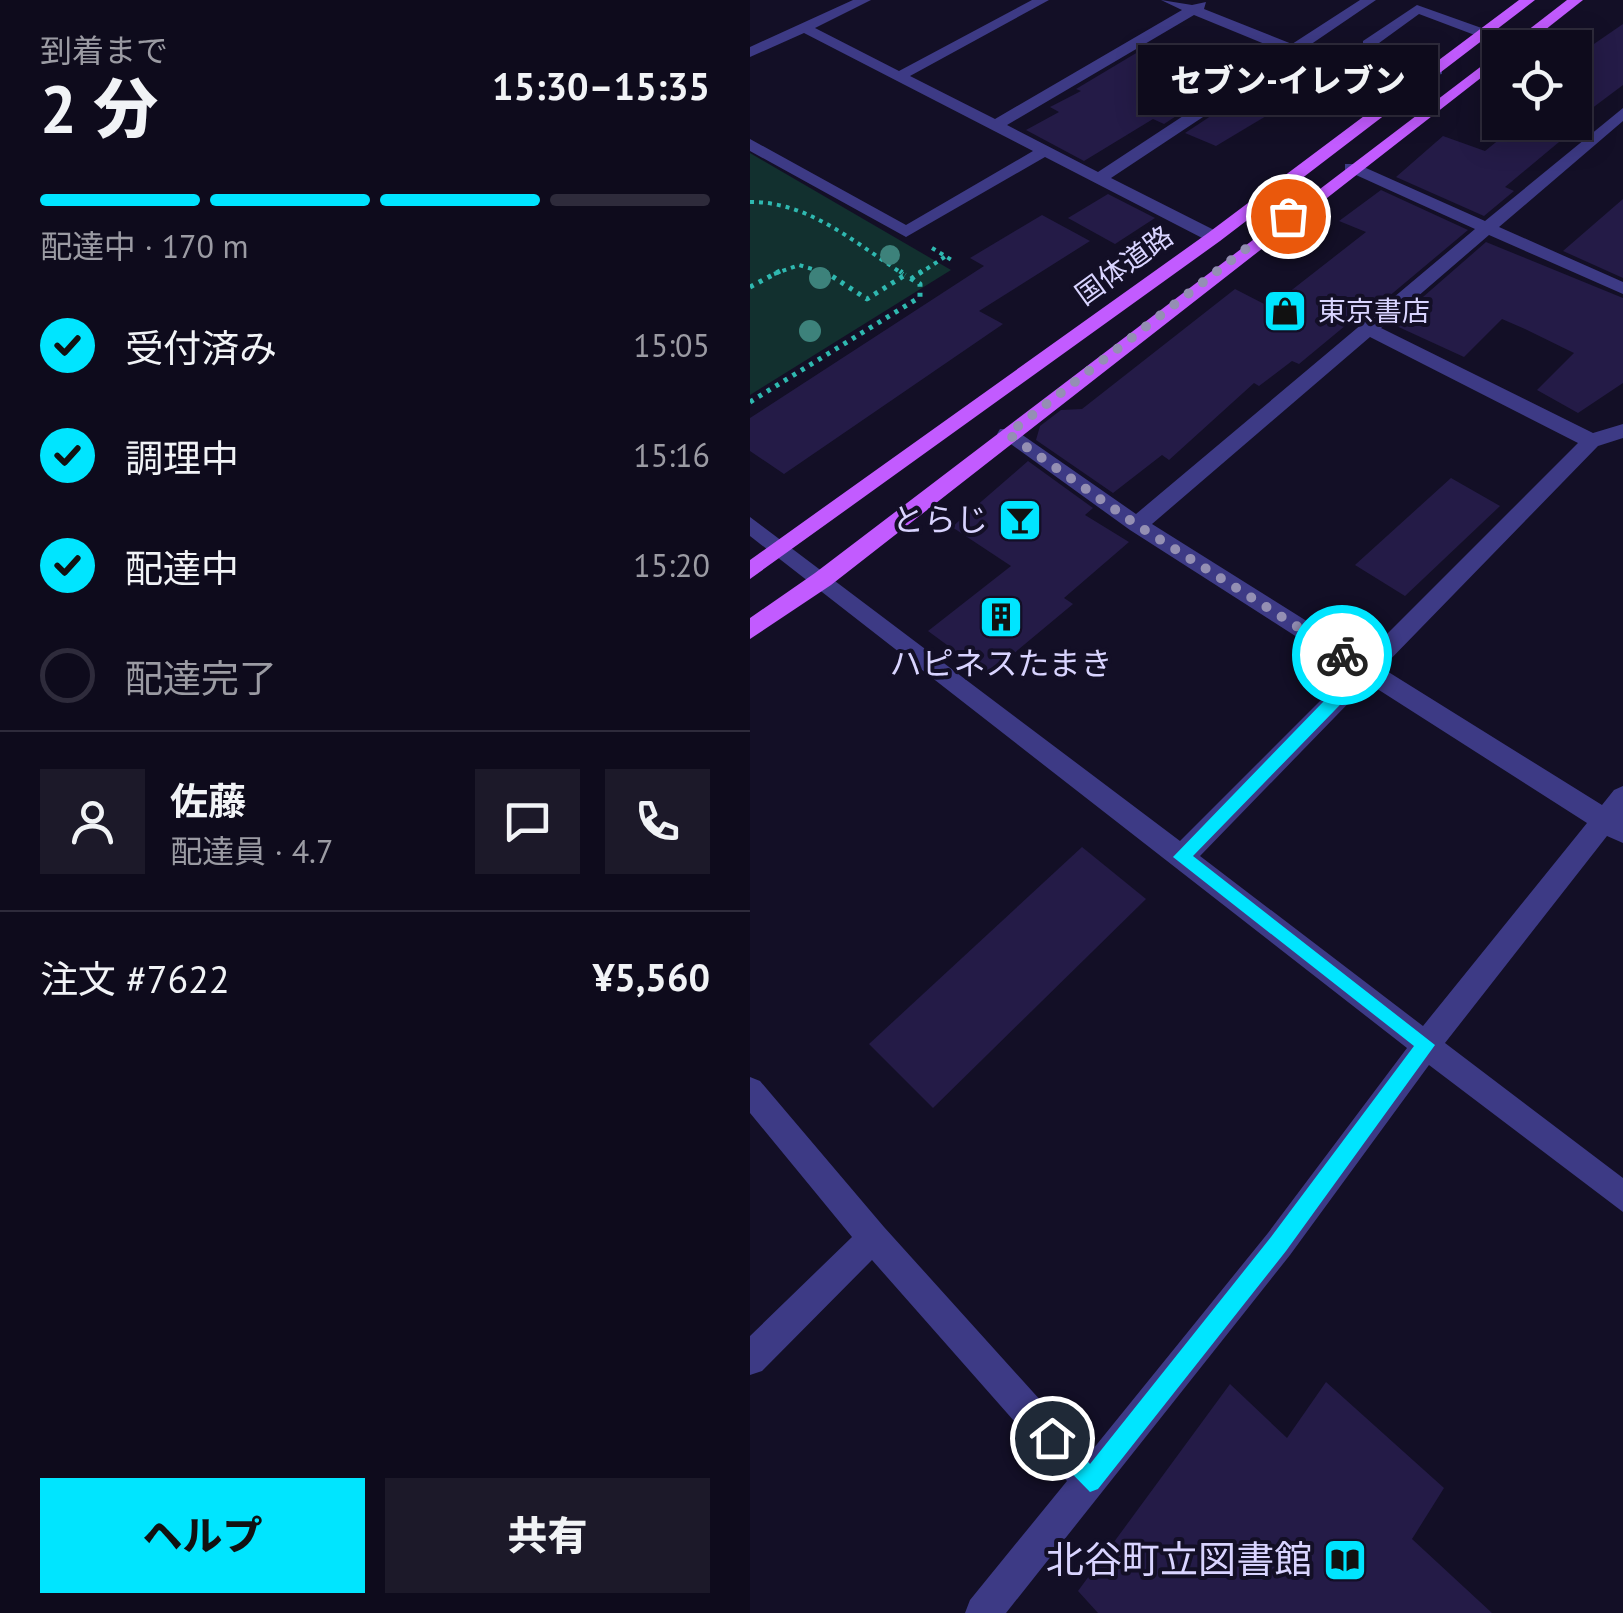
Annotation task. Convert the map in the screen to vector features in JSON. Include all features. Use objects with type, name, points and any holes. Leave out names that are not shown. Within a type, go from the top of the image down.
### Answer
[{"type":"main road","name":"国体道路","points":[[1490,30],[1528,0]]},
{"type":"main road","points":[[1536,30],[1576,0]]},
{"type":"main road","name":"国体道路","points":[[750,571],[1214,237],[1482,36]]},
{"type":"main road","name":"国体道路","points":[[750,630],[823,579],[1482,69]]},
{"type":"street","points":[[750,53],[864,0]]},
{"type":"street","points":[[898,77],[1042,0]]},
{"type":"street","points":[[1168,0],[1406,94]]},
{"type":"street","points":[[994,126],[1209,0]]},
{"type":"street","points":[[1098,180],[1369,0]]},
{"type":"street","points":[[1437,70],[1368,44],[1417,10],[1482,33]]},
{"type":"street","points":[[804,28],[1214,237]]},
{"type":"street","points":[[1137,525],[1620,119]]},
{"type":"street","points":[[750,144],[906,232],[1044,152]]},
{"type":"street","points":[[1351,167],[1623,289]]},
{"type":"street","points":[[1368,330],[1591,441]]},
{"type":"street","points":[[1182,857],[1591,441],[1623,431]]},
{"type":"street","points":[[1008,434],[1137,525],[1614,826]]},
{"type":"street","points":[[750,525],[1623,1197]]},
{"type":"street","points":[[982,1613],[1278,1244],[1426,1045],[1614,826],[1623,797]]},
{"type":"street","points":[[750,1091],[873,1238],[1090,1481]]},
{"type":"street","points":[[750,1359],[873,1238]]},
{"type":"path","points":[[750,202],[774,202],[820,221],[920,284],[920,297],[750,402]]},
{"type":"path","points":[[750,287],[787,265],[806,262],[867,299],[946,256]]},
{"type":"green space","points":[[750,153],[951,270],[750,395]]},
{"type":"building","points":[[1623,24],[1623,85],[1592,108],[1592,45]]},
{"type":"building","points":[[1153,43],[1188,57],[1210,44],[1255,64],[1164,124],[1153,119],[1084,161],[1026,130],[1059,112],[1050,107],[1081,91],[1076,89]]},
{"type":"building","points":[[1276,73],[1311,89],[1216,146],[1185,133]]},
{"type":"building","points":[[1443,136],[1485,151],[1499,140],[1561,140],[1505,187],[1514,191],[1484,216],[1396,177]]},
{"type":"building","points":[[1381,190],[1468,230],[1369,313],[1363,311],[1299,364],[1292,361],[1259,386],[1254,383],[1169,460],[1162,455],[1113,493],[1036,440],[1040,426],[1061,410],[1082,409],[1235,289],[1270,307],[1366,232],[1339,221]]},
{"type":"building","points":[[1108,194],[1155,218],[1115,244],[1068,218]]},
{"type":"building","points":[[1623,199],[1623,278],[1563,251]]},
{"type":"building","points":[[1042,215],[1090,241],[979,311],[1003,324],[784,474],[750,451],[750,418],[984,266],[970,258]]},
{"type":"building","points":[[1486,242],[1623,298],[1623,383],[1578,413],[1537,390],[1574,353],[1525,329],[1502,319],[1464,357],[1392,324]]},
{"type":"building","points":[[1028,461],[1093,508],[1085,515],[1129,542],[1064,598],[1073,604],[988,675],[928,631],[1011,566],[952,527]]},
{"type":"building","points":[[1451,478],[1500,506],[1405,596],[1355,565]]},
{"type":"building","points":[[1082,847],[1146,899],[933,1108],[869,1044]]},
{"type":"building","points":[[1326,1382],[1444,1488],[1412,1539],[1492,1613],[1098,1613],[1078,1591],[1230,1384],[1287,1438]]},
{"type":"way so far","points":[[1288,216],[1008,434],[1137,525],[1342,655]]},
{"type":"place","name":"セブン-イレブン","points":[[1288,216]]},
{"type":"place","name":"東京書店","points":[[1285,311]]},
{"type":"place","name":"とらじ","points":[[1020,520]]},
{"type":"place","name":"ハピネスたまき","points":[[1001,617]]},
{"type":"place","name":"北谷町立図書館","points":[[1345,1560]]},
{"type":"route","points":[[1052,1438],[1090,1481],[1278,1244],[1426,1045],[1182,857],[1365,670],[1342,655]]}]
